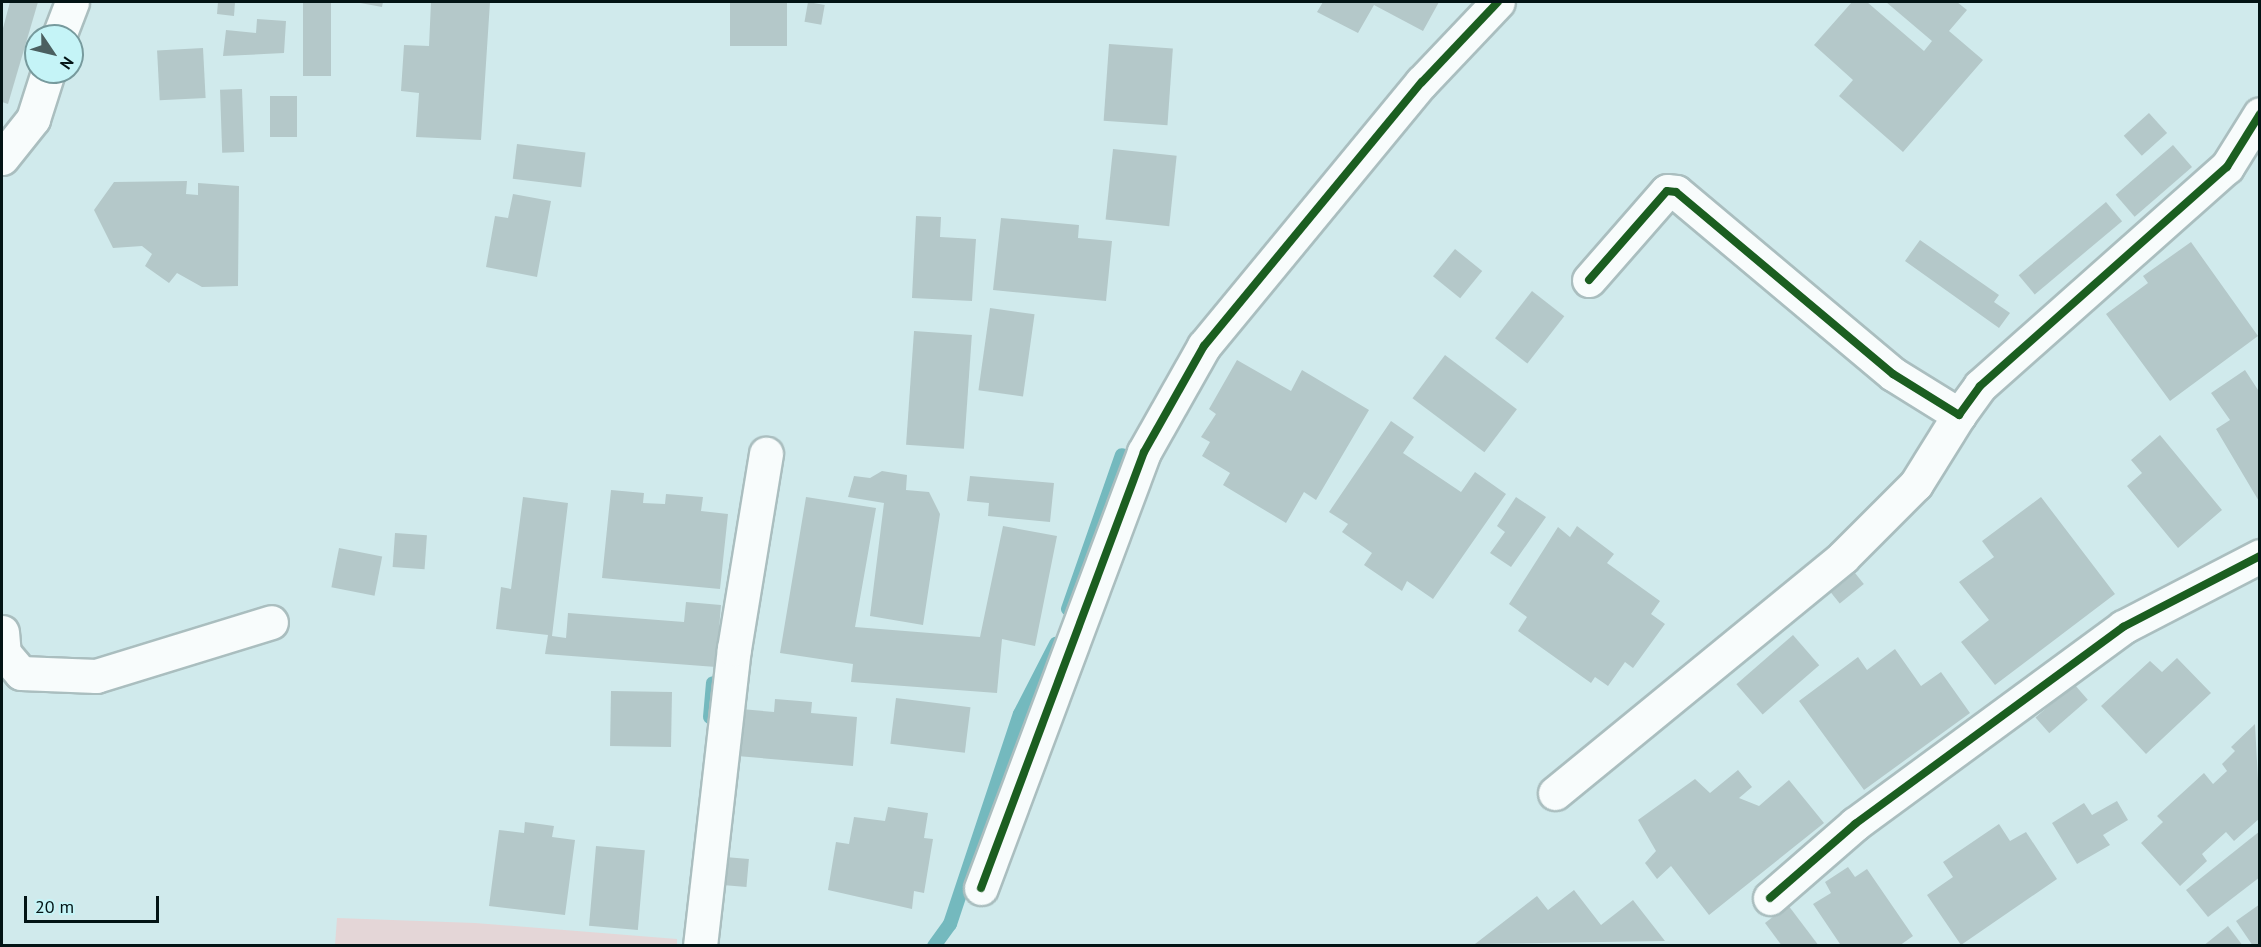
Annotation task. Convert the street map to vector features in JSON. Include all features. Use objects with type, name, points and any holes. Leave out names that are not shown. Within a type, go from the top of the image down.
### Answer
[{"type":"street","points":[[64,24],[72,2]]},
{"type":"street","points":[[981,888],[1144,452],[1204,346],[1422,82],[1497,2]]},
{"type":"street","points":[[2,158],[33,119],[44,84]]},
{"type":"street","points":[[1555,793],[1843,557],[1916,484],[1959,414],[1980,386],[2227,167],[2259,114]]},
{"type":"street","points":[[1589,280],[1667,191],[1676,192],[1893,374],[1959,414]]},
{"type":"street","points":[[700,945],[734,649],[766,454]]},
{"type":"street","points":[[1770,898],[1863,818],[2122,627],[2259,556]]},
{"type":"street","points":[[2,632],[3,653],[21,673],[96,676],[271,622]]},
{"type":"shaded area","points":[[337,918],[475,923],[677,939],[677,946],[335,945]]},
{"type":"building","points":[[10,2],[38,2],[32,24],[24,24],[24,50],[8,104],[2,102],[2,32]]},
{"type":"building","points":[[218,2],[235,2],[234,16],[217,14]]},
{"type":"building","points":[[303,2],[331,2],[331,76],[303,76]]},
{"type":"building","points":[[355,2],[383,2],[382,7]]},
{"type":"building","points":[[431,2],[490,2],[481,140],[416,137],[419,93],[401,91],[404,45],[429,46]]},
{"type":"building","points":[[730,2],[787,2],[787,46],[730,46]]},
{"type":"building","points":[[808,2],[825,5],[821,25],[805,22]]},
{"type":"building","points":[[1323,2],[1439,2],[1423,31],[1374,5],[1358,33],[1317,12]]},
{"type":"building","points":[[1852,2],[1867,2],[1924,51],[1932,41],[1886,2],[1957,2],[1967,10],[1949,31],[1983,60],[1903,152],[1839,96],[1853,80],[1814,45]]},
{"type":"building","points":[[257,19],[286,21],[284,53],[223,56],[226,30],[256,33]]},
{"type":"building","points":[[1109,44],[1173,48],[1167,125],[1104,121]]},
{"type":"building","points":[[203,48],[206,98],[160,100],[157,50]]},
{"type":"building","points":[[242,89],[244,152],[222,153],[220,90]]},
{"type":"building","points":[[270,96],[297,96],[297,137],[270,137]]},
{"type":"building","points":[[2149,113],[2167,133],[2142,156],[2124,136]]},
{"type":"building","points":[[517,144],[585,152],[581,187],[513,179]]},
{"type":"building","points":[[2173,145],[2192,167],[2135,217],[2116,195]]},
{"type":"building","points":[[1113,149],[1177,156],[1169,226],[1106,220]]},
{"type":"building","points":[[187,181],[186,194],[198,195],[198,183],[239,186],[238,286],[202,287],[177,273],[169,283],[145,266],[152,254],[142,246],[113,248],[94,210],[114,182]]},
{"type":"building","points":[[513,194],[551,201],[537,277],[486,267],[495,216],[508,218]]},
{"type":"building","points":[[2106,202],[2122,221],[2035,294],[2019,275]]},
{"type":"building","points":[[916,216],[941,217],[940,237],[976,239],[972,301],[912,298]]},
{"type":"building","points":[[1001,218],[1079,225],[1078,238],[1112,241],[1106,301],[993,290]]},
{"type":"building","points":[[1920,240],[1999,295],[1994,302],[2010,313],[1999,328],[1905,261]]},
{"type":"building","points":[[2191,242],[2258,336],[2170,401],[2106,314],[2148,283],[2143,276]]},
{"type":"building","points":[[1455,249],[1482,271],[1460,298],[1433,276]]},
{"type":"building","points":[[1532,291],[1564,316],[1527,364],[1495,338]]},
{"type":"building","points":[[990,308],[1035,314],[1023,396],[978,390]]},
{"type":"building","points":[[914,331],[972,335],[964,449],[906,445]]},
{"type":"building","points":[[1445,355],[1517,409],[1484,452],[1413,398]]},
{"type":"building","points":[[1237,360],[1291,391],[1302,370],[1369,410],[1316,500],[1304,492],[1286,523],[1223,485],[1230,473],[1202,456],[1210,442],[1201,437],[1216,414],[1209,409]]},
{"type":"building","points":[[2245,370],[2260,393],[2260,503],[2216,429],[2230,420],[2211,393]]},
{"type":"building","points":[[1391,421],[1414,437],[1403,453],[1461,492],[1475,472],[1506,494],[1433,599],[1407,581],[1402,591],[1364,565],[1372,553],[1342,532],[1348,524],[1329,512]]},
{"type":"building","points":[[2160,435],[2222,510],[2178,548],[2127,486],[2142,473],[2131,460]]},
{"type":"building","points":[[882,471],[907,475],[906,490],[929,492],[940,514],[923,625],[870,616],[884,503],[848,497],[854,476],[870,478]]},
{"type":"building","points":[[970,476],[1054,483],[1050,522],[988,516],[989,503],[967,501]]},
{"type":"building","points":[[611,490],[644,493],[643,503],[665,504],[666,494],[703,497],[701,511],[728,514],[720,589],[602,578]]},
{"type":"building","points":[[523,497],[568,503],[552,636],[566,638],[568,613],[684,622],[686,602],[721,605],[716,667],[545,654],[548,635],[496,629],[501,587],[511,589]]},
{"type":"building","points":[[806,497],[876,508],[855,627],[980,637],[1003,526],[1057,536],[1035,646],[1002,639],[997,693],[851,682],[853,664],[780,653]]},
{"type":"building","points":[[1516,497],[1546,517],[1511,567],[1490,553],[1505,532],[1497,526]]},
{"type":"building","points":[[2041,497],[2115,594],[1995,685],[1961,642],[1989,620],[1959,582],[1994,557],[1982,541]]},
{"type":"building","points":[[1577,526],[1614,554],[1607,563],[1660,601],[1651,614],[1665,624],[1633,668],[1625,662],[1608,686],[1595,677],[1591,683],[1518,631],[1527,617],[1509,604],[1558,527],[1570,537]]},
{"type":"building","points":[[395,533],[427,535],[425,569],[393,567]]},
{"type":"building","points":[[339,548],[382,556],[375,596],[331,587]]},
{"type":"building","points":[[1855,573],[1864,584],[1840,603],[1831,593]]},
{"type":"building","points":[[1793,635],[1819,665],[1763,714],[1736,684]]},
{"type":"building","points":[[1895,649],[1921,686],[1941,672],[1970,713],[1864,790],[1799,701],[1858,657],[1867,670]]},
{"type":"building","points":[[2177,658],[2211,693],[2146,754],[2101,706],[2150,661],[2162,672]]},
{"type":"building","points":[[2074,684],[2088,700],[2049,733],[2036,717]]},
{"type":"building","points":[[611,691],[672,692],[671,747],[610,746]]},
{"type":"building","points":[[896,698],[970,707],[965,753],[890,744]]},
{"type":"building","points":[[775,699],[812,702],[811,713],[857,717],[853,766],[737,756],[741,709],[774,712]]},
{"type":"building","points":[[2255,724],[2260,818],[2234,841],[2226,832],[2202,854],[2207,861],[2180,886],[2141,843],[2163,822],[2157,816],[2204,773],[2213,784],[2227,771],[2222,764],[2235,751],[2231,747]]},
{"type":"building","points":[[1738,770],[1752,787],[1739,798],[1759,806],[1789,780],[1824,823],[1709,915],[1671,866],[1657,879],[1645,863],[1656,851],[1638,820],[1695,779],[1710,793]]},
{"type":"building","points":[[2117,801],[2128,820],[2103,835],[2110,845],[2077,864],[2052,823],[2084,803],[2092,815]]},
{"type":"building","points":[[888,807],[928,813],[924,838],[933,839],[924,893],[914,891],[912,909],[828,890],[836,842],[849,844],[854,817],[885,821]]},
{"type":"building","points":[[525,822],[554,826],[552,837],[575,840],[565,915],[489,906],[499,830],[524,833]]},
{"type":"building","points":[[1999,824],[2010,841],[2026,832],[2057,879],[1961,945],[1927,895],[1953,877],[1943,862]]},
{"type":"building","points":[[2260,831],[2260,877],[2208,917],[2186,890]]},
{"type":"building","points":[[596,846],[645,850],[638,930],[589,926]]},
{"type":"building","points":[[725,857],[749,859],[746,887],[723,885]]},
{"type":"building","points":[[1848,867],[1855,877],[1867,869],[1913,936],[1899,946],[1840,944],[1813,904],[1831,893],[1825,882]]},
{"type":"building","points":[[1574,890],[1601,925],[1633,900],[1665,941],[1475,944],[1537,896],[1548,910]]},
{"type":"building","points":[[2260,904],[2260,946],[2253,946],[2236,921]]},
{"type":"building","points":[[1788,905],[1819,946],[1782,946],[1765,923]]},
{"type":"building","points":[[2228,926],[2243,946],[2203,946]]},
{"type":"waterway","points":[[1068,609],[1122,455]]},
{"type":"waterway","points":[[934,946],[950,924],[1020,714],[1056,644]]},
{"type":"waterway","points":[[710,717],[713,683]]},
{"type":"cycle path","points":[[981,888],[1144,452],[1204,346],[1422,82],[1498,2]]},
{"type":"cycle path","points":[[1589,280],[1667,191],[1676,192],[1893,374],[1959,415],[1980,386],[2227,167],[2260,114]]},
{"type":"cycle path","points":[[1770,898],[1855,824],[2123,627],[2260,556]]}]
